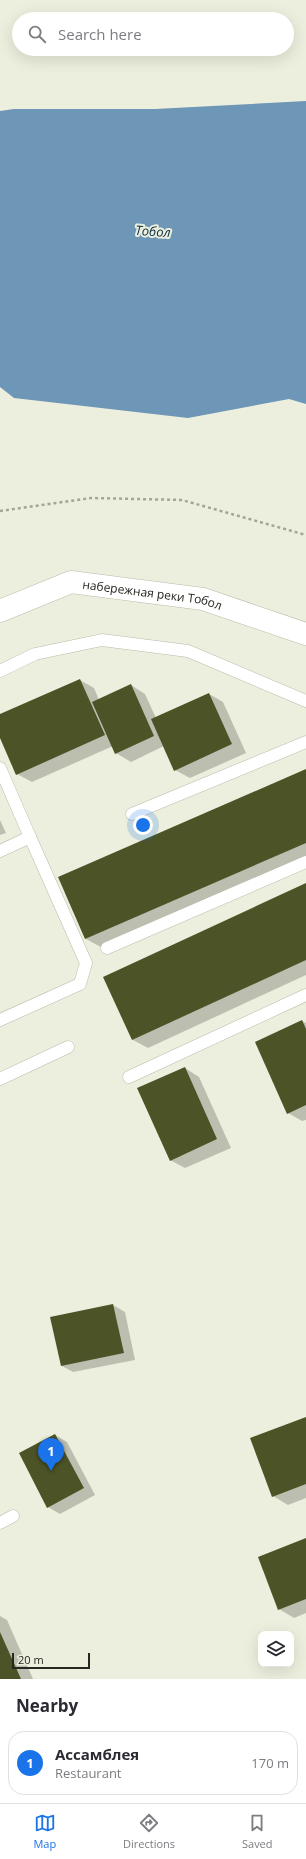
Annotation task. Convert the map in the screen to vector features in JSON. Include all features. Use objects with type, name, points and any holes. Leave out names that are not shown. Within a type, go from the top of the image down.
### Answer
[{"type":"street","name":"набережная реки Тобол","points":[[0,611],[71,582],[204,599],[306,634]]},
{"type":"lane","points":[[0,671],[35,654],[102,640],[188,651],[306,701]]},
{"type":"lane","points":[[132,814],[306,742]]},
{"type":"lane","points":[[0,768],[86,963],[80,984],[0,1020]]},
{"type":"lane","points":[[0,851],[30,837]]},
{"type":"lane","points":[[107,948],[306,862]]},
{"type":"lane","points":[[130,1077],[306,994]]},
{"type":"lane","points":[[0,1079],[68,1047]]},
{"type":"lane","points":[[0,1523],[13,1516]]},
{"type":"path","points":[[0,511],[91,498],[182,500],[306,535]]},
{"type":"water","name":"Тобол","points":[[306,101],[306,404],[289,399],[188,418],[14,398],[0,387],[0,111],[14,109],[155,109]]},
{"type":"building","points":[[80,679],[105,735],[16,775],[0,738],[0,714]]},
{"type":"building","points":[[131,684],[154,736],[115,754],[92,702]]},
{"type":"building","points":[[209,693],[232,744],[174,771],[151,719]]},
{"type":"building","points":[[306,769],[306,843],[85,939],[58,877]]},
{"type":"building","points":[[306,883],[306,960],[132,1040],[103,977]]},
{"type":"building","points":[[302,1020],[306,1029],[306,1105],[287,1114],[255,1042]]},
{"type":"building","points":[[185,1067],[217,1139],[170,1161],[137,1088]]},
{"type":"building","points":[[113,1304],[124,1353],[61,1366],[50,1317]]},
{"type":"building","points":[[306,1417],[306,1484],[272,1497],[250,1438]]},
{"type":"building","points":[[55,1434],[84,1488],[47,1508],[19,1453]]},
{"type":"building","points":[[306,1538],[306,1599],[278,1610],[258,1557]]},
{"type":"building","points":[[0,1632],[21,1679],[0,1679]]},
{"type":"place","name":"Ассамблея","points":[[51,1471]]}]
